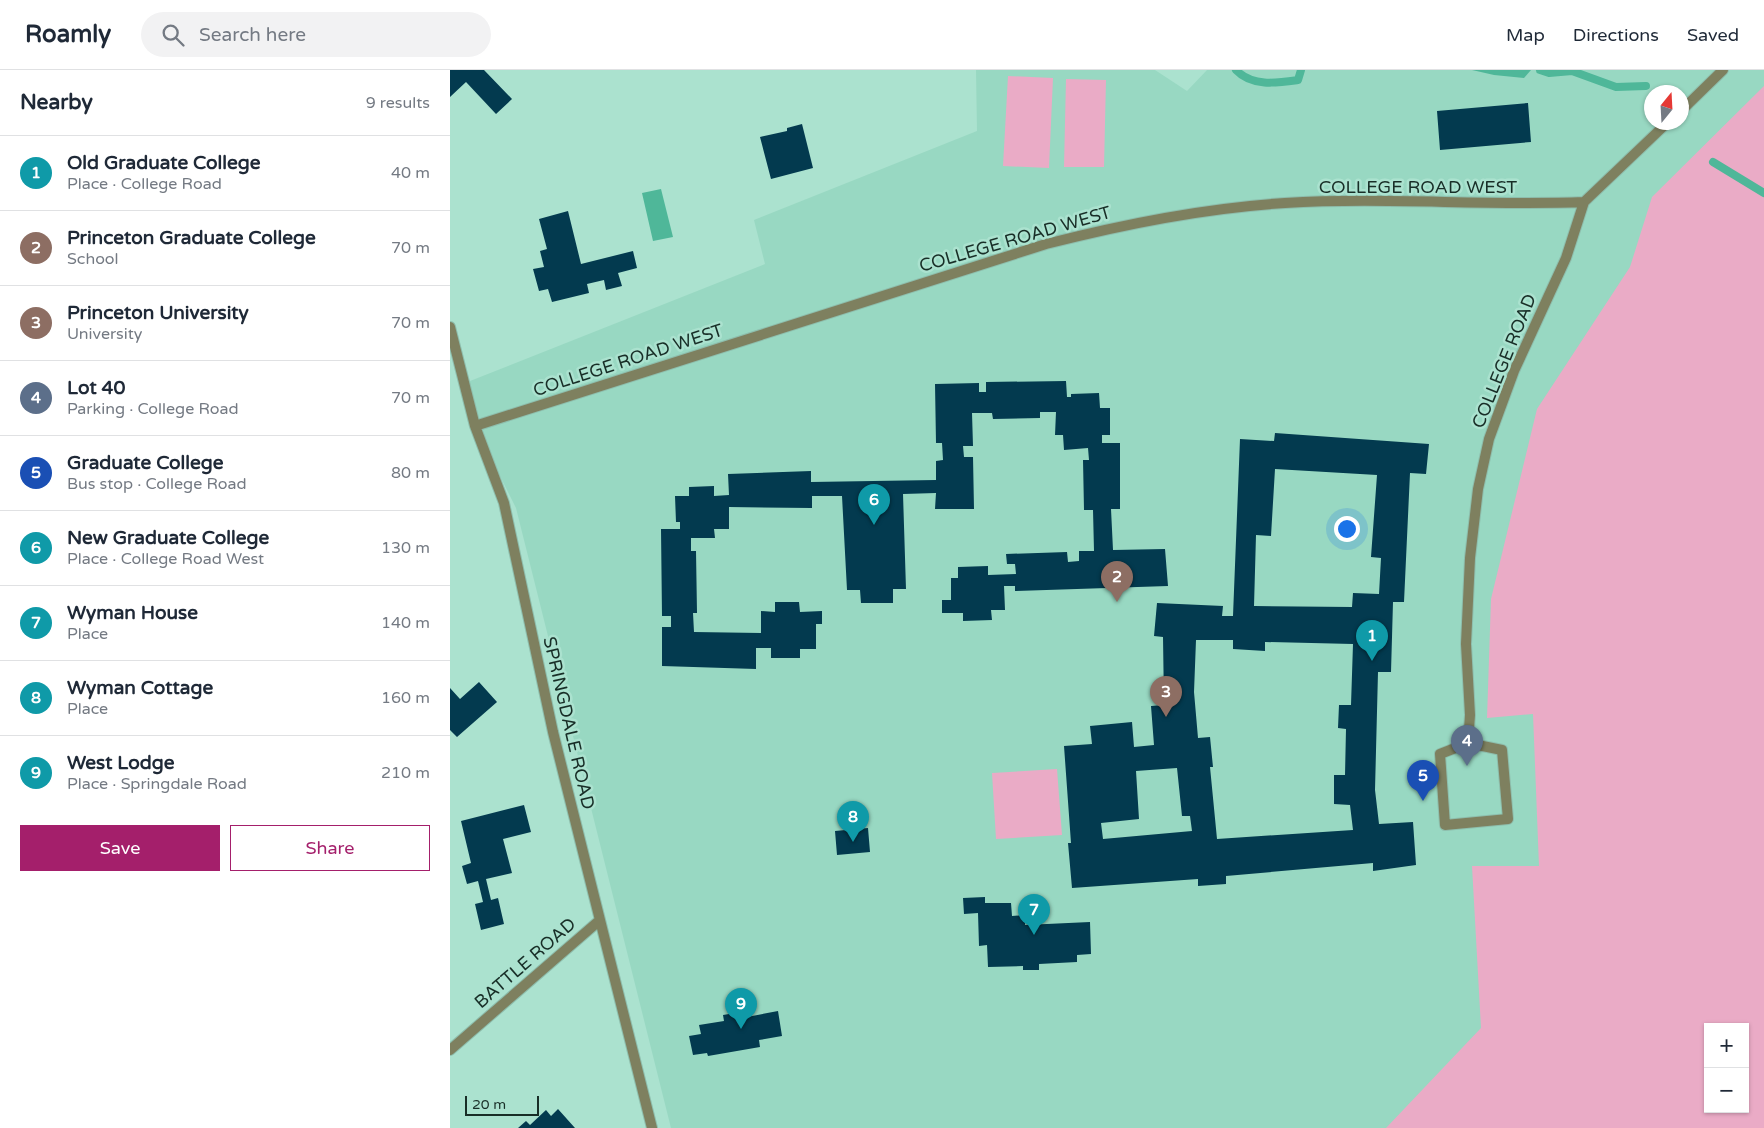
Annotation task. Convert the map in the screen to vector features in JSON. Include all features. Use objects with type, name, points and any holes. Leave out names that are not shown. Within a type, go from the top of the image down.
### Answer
[{"type":"street","points":[[1689,103],[1723,70]]},
{"type":"street","name":"COLLEGE ROAD","points":[[1468,743],[1470,715],[1466,644],[1470,558],[1478,489],[1489,439],[1514,371],[1566,258],[1584,202],[1660,130]]},
{"type":"street","name":"COLLEGE ROAD WEST","points":[[475,426],[1046,244],[1118,226],[1210,210],[1285,203],[1525,204],[1584,202]]},
{"type":"street","name":"SPRINGDALE ROAD","points":[[450,327],[475,426],[504,503],[554,732],[652,1128]]},
{"type":"street","points":[[1468,743],[1502,750],[1508,819],[1445,825],[1440,754],[1468,743]]},
{"type":"street","name":"BATTLE ROAD","points":[[450,1050],[600,920]]},
{"type":"shaded area","points":[[976,70],[1155,70],[1187,91],[1207,70],[1764,70],[1764,1128],[671,1128],[516,508],[475,426],[465,383],[765,264],[754,220],[977,131]]},
{"type":"shaded area","points":[[1472,70],[1531,70],[1524,78],[1494,75]]},
{"type":"shaded area","points":[[1008,76],[1053,78],[1049,168],[1003,166]]},
{"type":"shaded area","points":[[1066,79],[1106,80],[1104,167],[1064,167]]},
{"type":"shaded area","points":[[1764,86],[1764,1128],[1386,1128],[1481,1028],[1472,866],[1539,866],[1533,714],[1487,718],[1491,599],[1537,409],[1630,267],[1652,197]]},
{"type":"shaded area","points":[[661,189],[673,237],[653,241],[642,193]]},
{"type":"shaded area","points":[[1057,769],[1062,835],[996,839],[992,773]]},
{"type":"building","points":[[450,70],[484,70],[512,99],[496,114],[466,82],[450,97]]},
{"type":"building","points":[[1528,103],[1531,142],[1440,150],[1437,111]]},
{"type":"building","points":[[802,124],[813,168],[771,179],[760,137],[787,131],[787,128]]},
{"type":"building","points":[[568,211],[581,264],[633,251],[637,268],[618,273],[622,286],[606,290],[604,280],[587,284],[589,293],[552,302],[548,289],[539,291],[533,269],[544,267],[540,251],[547,249],[539,219]]},
{"type":"building","points":[[1066,381],[1067,397],[1071,397],[1071,394],[1099,393],[1100,408],[1110,408],[1110,435],[1102,435],[1102,443],[1120,443],[1120,509],[1111,509],[1113,550],[1165,549],[1168,586],[1015,591],[1015,586],[1004,586],[1005,610],[991,610],[992,620],[963,621],[963,613],[942,613],[942,600],[951,600],[951,578],[958,578],[958,567],[988,566],[988,575],[1016,574],[1015,564],[1007,564],[1006,554],[1067,552],[1068,562],[1079,561],[1079,551],[1094,551],[1093,510],[1084,510],[1083,460],[1089,460],[1088,448],[1064,450],[1063,435],[1055,435],[1056,412],[1040,412],[1040,418],[993,419],[992,413],[972,413],[973,446],[963,446],[964,457],[973,457],[974,509],[935,509],[936,493],[903,494],[906,589],[893,589],[893,603],[861,603],[860,590],[847,590],[842,496],[812,496],[812,508],[729,507],[729,529],[714,529],[715,538],[691,538],[691,551],[696,551],[697,613],[693,613],[694,632],[761,633],[761,611],[775,612],[775,602],[799,602],[800,612],[822,611],[822,624],[816,624],[816,649],[800,649],[800,658],[771,658],[771,648],[756,648],[756,669],[662,666],[662,627],[671,627],[671,616],[662,616],[661,529],[680,529],[680,522],[676,522],[675,496],[689,496],[689,487],[714,486],[714,496],[729,495],[728,474],[811,471],[811,482],[936,480],[936,461],[943,460],[942,443],[936,443],[935,384],[979,383],[979,392],[986,392],[986,382]]},
{"type":"building","points":[[1275,433],[1429,444],[1426,474],[1410,473],[1404,602],[1393,602],[1391,672],[1378,672],[1375,790],[1379,824],[1413,822],[1416,865],[1373,871],[1373,863],[1226,876],[1226,884],[1198,886],[1198,879],[1072,888],[1068,843],[1071,843],[1064,746],[1092,744],[1090,726],[1132,722],[1134,747],[1154,745],[1151,706],[1164,705],[1163,637],[1154,636],[1157,603],[1223,606],[1222,616],[1233,616],[1240,439],[1274,441]],"holes":[[[1275,469],[1377,475],[1371,557],[1381,558],[1379,594],[1353,593],[1352,607],[1254,606],[1256,535],[1271,536]],[[1196,640],[1233,640],[1233,649],[1265,651],[1265,642],[1353,644],[1351,705],[1339,705],[1338,728],[1346,729],[1345,775],[1334,775],[1334,804],[1350,805],[1353,830],[1217,839],[1210,767],[1213,767],[1210,737],[1198,738],[1194,692]],[[1177,768],[1182,816],[1190,816],[1192,831],[1103,839],[1101,823],[1139,819],[1136,771]]]},
{"type":"building","points":[[479,682],[497,702],[457,737],[450,730],[450,688],[460,699]]},
{"type":"building","points":[[524,805],[531,832],[503,839],[512,873],[486,879],[491,900],[498,898],[504,924],[481,930],[475,904],[483,902],[478,881],[467,884],[462,866],[471,863],[461,821]]},
{"type":"building","points":[[868,828],[870,852],[837,855],[835,831]]},
{"type":"building","points":[[985,897],[985,903],[1011,903],[1012,916],[1025,915],[1025,925],[1090,922],[1091,954],[1077,955],[1077,962],[1039,964],[1039,970],[1023,970],[1023,966],[988,967],[987,945],[979,946],[978,913],[964,914],[963,898]]},
{"type":"building","points":[[747,1011],[747,1017],[778,1011],[782,1036],[759,1040],[760,1047],[708,1056],[707,1053],[693,1055],[689,1036],[701,1034],[699,1025],[724,1021],[723,1015]]},
{"type":"building","points":[[558,1109],[575,1128],[518,1128],[526,1121],[530,1125],[546,1110],[551,1116]]},
{"type":"waterway","points":[[1236,70],[1249,79],[1273,83],[1298,80],[1301,70]]},
{"type":"waterway","points":[[1540,70],[1549,73],[1572,71],[1616,87],[1644,86]]},
{"type":"waterway","points":[[1713,162],[1764,193]]},
{"type":"place","name":"New Graduate College","points":[[874,525]]},
{"type":"place","name":"Princeton Graduate College","points":[[1117,602]]},
{"type":"place","name":"Old Graduate College","points":[[1372,661]]},
{"type":"place","name":"Princeton University","points":[[1166,717]]},
{"type":"place","name":"Lot 40","points":[[1467,766]]},
{"type":"place","name":"Graduate College","points":[[1423,801]]},
{"type":"place","name":"Wyman Cottage","points":[[853,842]]},
{"type":"place","name":"Wyman House","points":[[1034,935]]},
{"type":"place","name":"West Lodge","points":[[741,1029]]}]
